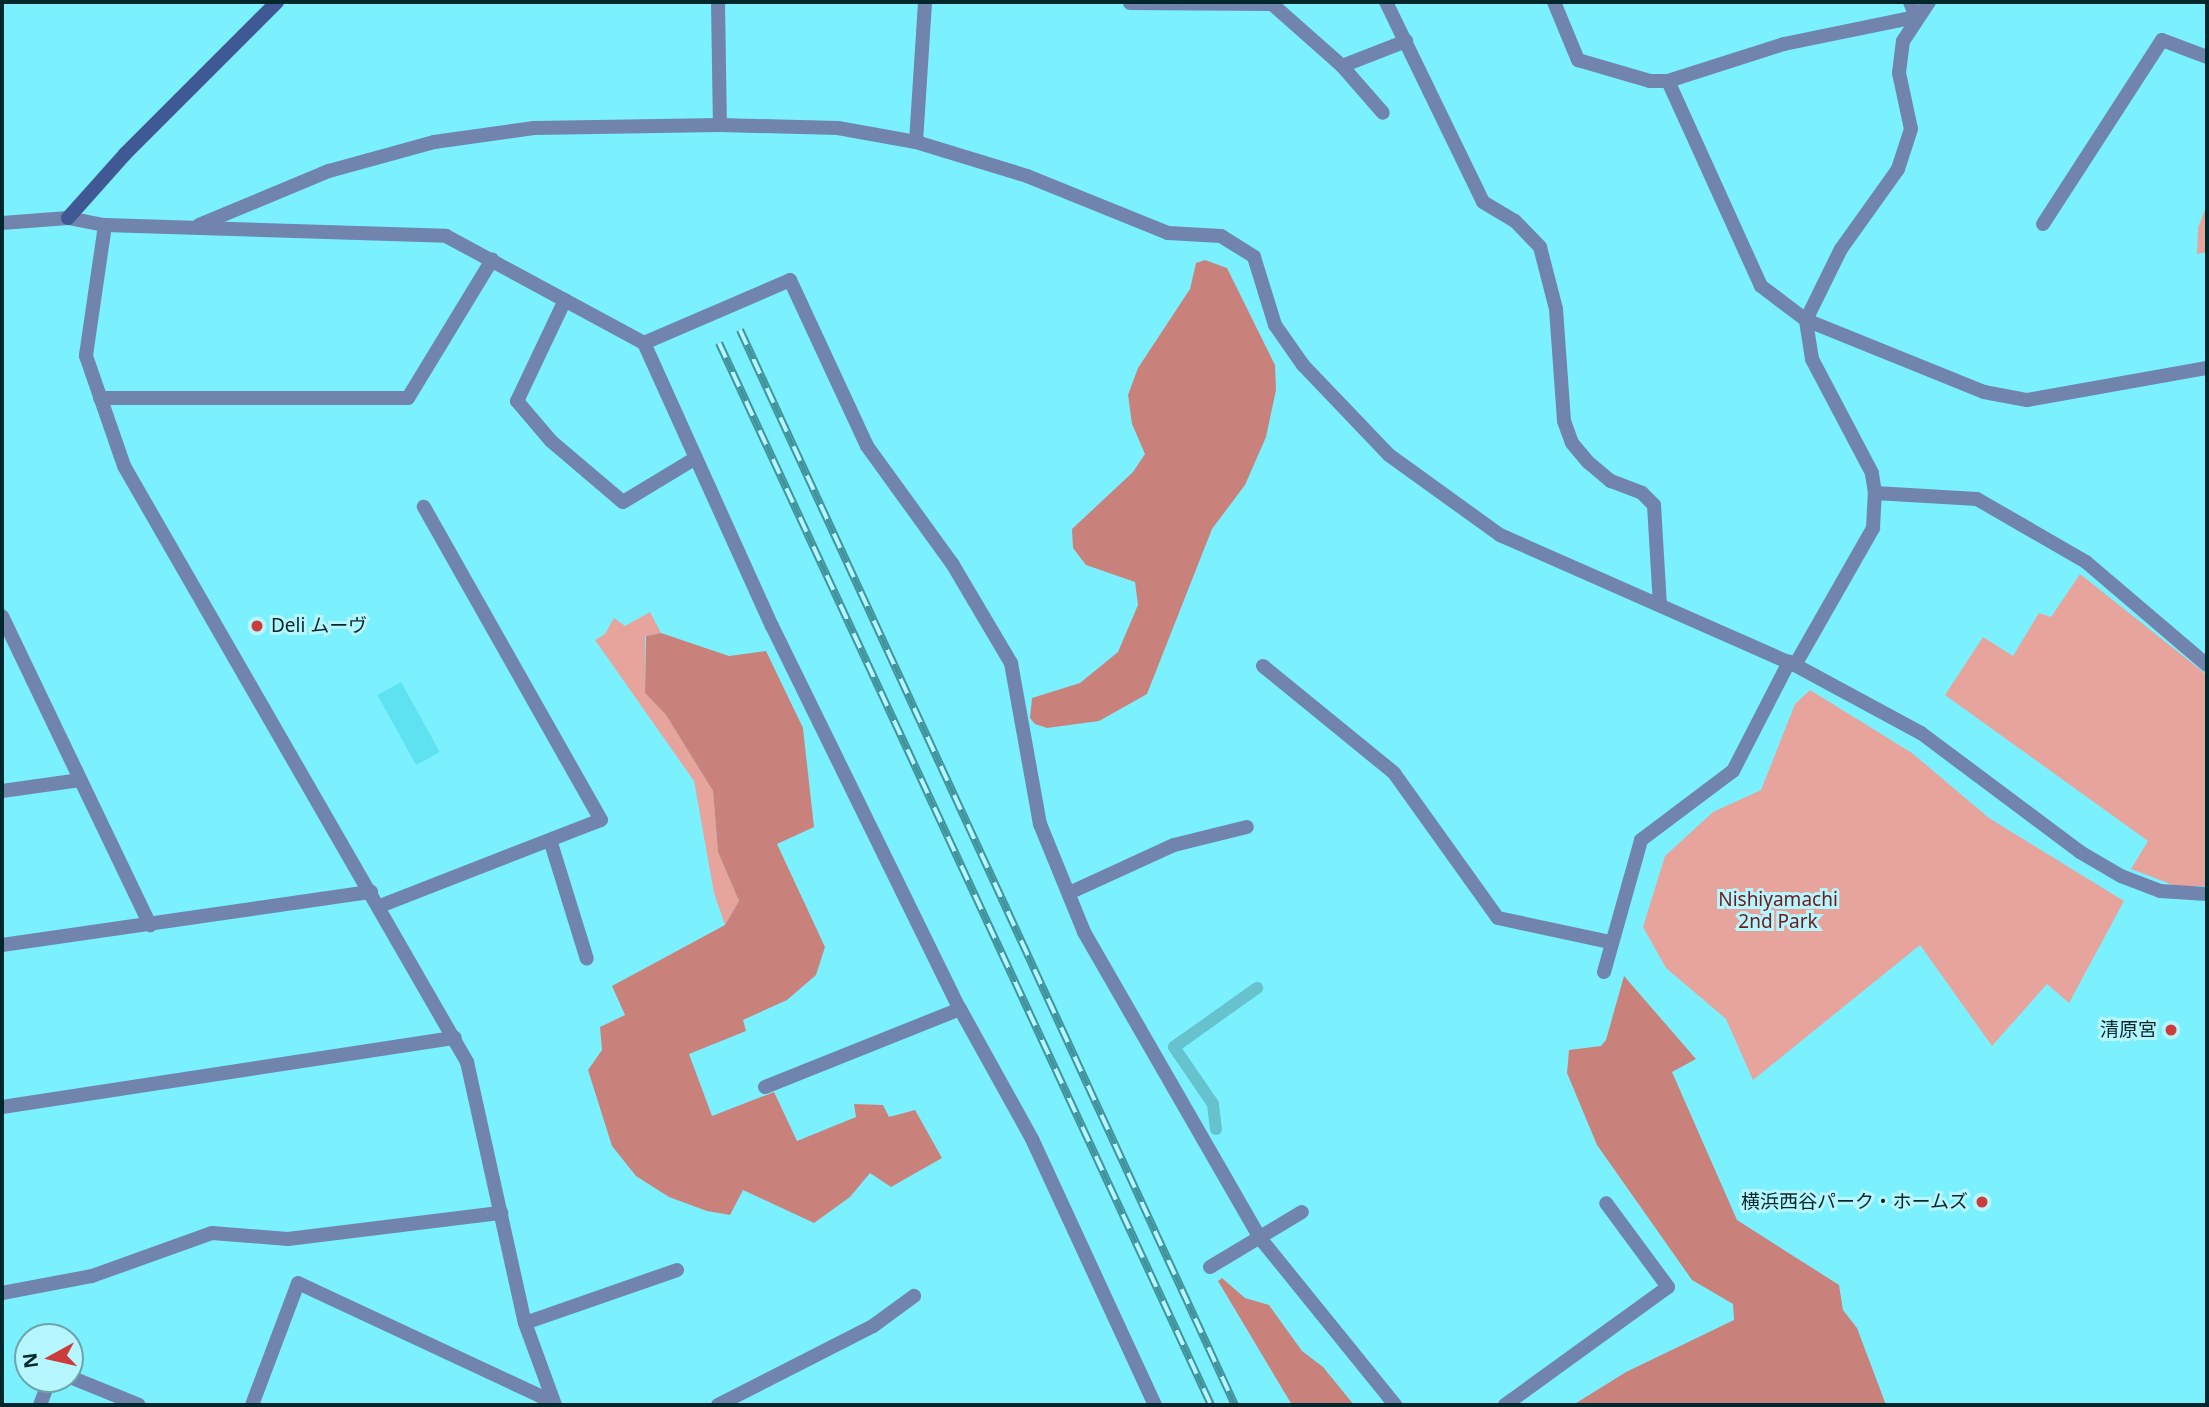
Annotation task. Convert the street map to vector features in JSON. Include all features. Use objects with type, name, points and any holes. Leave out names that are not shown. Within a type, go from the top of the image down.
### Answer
[{"type":"street","points":[[68,218],[125,154],[277,2]]},
{"type":"street","points":[[718,2],[720,125]]},
{"type":"street","points":[[916,142],[925,2]]},
{"type":"street","points":[[1386,2],[1483,202],[1515,221],[1540,247],[1556,309],[1564,421],[1572,443],[1588,462],[1611,481],[1642,493],[1654,505],[1660,605]]},
{"type":"street","points":[[1554,2],[1578,60],[1650,81],[1668,81],[1784,44],[1916,17]]},
{"type":"street","points":[[1910,2],[1916,17]]},
{"type":"street","points":[[1604,972],[1610,942],[1641,840],[1733,772],[1792,663],[1873,528],[1875,493],[1872,473],[1812,359],[1806,320],[1841,249],[1898,169],[1911,129],[1899,73],[1903,41],[1916,17],[1929,2]]},
{"type":"street","points":[[1130,3],[1273,3],[1342,66],[1384,113]]},
{"type":"street","points":[[2043,224],[2162,40],[2207,57]]},
{"type":"street","points":[[1342,66],[1406,41]]},
{"type":"street","points":[[1668,81],[1761,286],[1806,320],[1984,392],[2027,400],[2207,368]]},
{"type":"street","points":[[199,225],[329,170],[434,142],[534,128],[720,125],[838,128],[916,142],[1027,176],[1168,233],[1221,236],[1240,244],[1254,257],[1275,325],[1303,365],[1389,455],[1500,535],[1792,663],[1921,733],[2080,852],[2121,876],[2160,891],[2207,894]]},
{"type":"street","points":[[2,223],[68,218],[105,226],[199,225],[446,236],[644,343],[772,626],[960,1009],[1032,1139],[1155,1405]]},
{"type":"street","points":[[105,226],[86,356],[124,466],[380,906],[467,1062],[525,1323],[554,1403]]},
{"type":"street","points":[[100,398],[408,398],[492,260]]},
{"type":"street","points":[[644,343],[790,279],[867,446],[953,565],[1011,663],[1040,824],[1084,932],[1260,1238],[1395,1405]]},
{"type":"street","points":[[565,300],[517,401],[551,441],[623,502],[696,458]]},
{"type":"street","points":[[1875,493],[1977,499],[2085,562],[2207,665]]},
{"type":"street","points":[[380,906],[551,843],[601,820],[425,508]]},
{"type":"street","points":[[2,616],[150,925]]},
{"type":"street","points":[[1263,666],[1394,773],[1498,918],[1610,942]]},
{"type":"street","points":[[2,791],[80,780]]},
{"type":"street","points":[[1069,893],[1174,845],[1247,827]]},
{"type":"street","points":[[551,843],[587,959]]},
{"type":"street","points":[[2,945],[371,892]]},
{"type":"street","points":[[765,1087],[960,1009]]},
{"type":"street","points":[[2,1107],[455,1038]]},
{"type":"street","points":[[1505,1405],[1668,1287],[1606,1203]]},
{"type":"street","points":[[1210,1267],[1302,1212]]},
{"type":"street","points":[[2,1293],[92,1276],[212,1233],[288,1239],[501,1213]]},
{"type":"street","points":[[525,1323],[677,1270]]},
{"type":"street","points":[[252,1405],[298,1283],[554,1403]]},
{"type":"street","points":[[718,1405],[873,1326],[914,1296]]},
{"type":"street","points":[[84,1383],[139,1405]]},
{"type":"shaded area","points":[[1205,260],[1227,268],[1275,365],[1276,390],[1266,437],[1245,485],[1212,529],[1147,694],[1099,721],[1047,728],[1035,724],[1030,718],[1032,698],[1080,683],[1118,652],[1138,605],[1135,582],[1086,565],[1073,548],[1072,529],[1133,472],[1145,454],[1132,424],[1128,395],[1138,368],[1190,289],[1196,263]]},
{"type":"shaded area","points":[[661,633],[729,656],[766,651],[803,728],[814,827],[777,844],[825,947],[816,975],[787,1000],[743,1020],[746,1031],[689,1054],[712,1116],[774,1092],[797,1141],[856,1117],[854,1104],[883,1105],[889,1117],[915,1110],[942,1158],[891,1187],[870,1173],[850,1197],[814,1223],[743,1190],[730,1215],[707,1211],[669,1197],[636,1176],[612,1146],[588,1070],[602,1050],[600,1027],[625,1015],[612,986],[725,925],[739,901],[718,852],[713,791],[666,715],[645,693],[646,636]]},
{"type":"shaded area","points":[[401,682],[440,752],[416,765],[377,695]]},
{"type":"shaded area","points":[[1624,976],[1696,1059],[1672,1072],[1737,1220],[1839,1285],[1843,1310],[1857,1328],[1886,1405],[1573,1405],[1626,1372],[1734,1320],[1733,1304],[1692,1280],[1597,1145],[1567,1073],[1569,1050],[1601,1046],[1606,1040]]},
{"type":"shaded area","points":[[1222,1278],[1245,1298],[1269,1305],[1302,1351],[1323,1367],[1354,1405],[1292,1405],[1218,1281]]},
{"type":"green space","points":[[2207,204],[2207,252],[2197,254],[2198,228]]},
{"type":"green space","points":[[2080,574],[2207,675],[2207,886],[2176,886],[2131,869],[2148,841],[1945,695],[1983,637],[2013,656],[2039,613],[2051,617]]},
{"type":"green space","points":[[650,612],[661,633],[645,636],[645,693],[666,715],[713,791],[718,852],[739,901],[725,925],[714,893],[694,781],[595,640],[605,634],[614,618],[625,626]]},
{"type":"green space","name":"Nishiyamachi 2nd Park","points":[[1810,690],[1912,753],[1989,818],[2124,901],[2069,1003],[2047,984],[1992,1046],[1920,945],[1753,1080],[1726,1019],[1666,968],[1643,927],[1665,856],[1713,812],[1761,790],[1795,704]]},
{"type":"waterway","points":[[1216,1129],[1213,1104],[1174,1047],[1257,988]]},
{"type":"railway","points":[[740,330],[1235,1405]]},
{"type":"railway","points":[[719,343],[1211,1405]]},
{"type":"place","name":"Deli ムーヴ","points":[[257,626]]},
{"type":"place","name":"清原宮","points":[[2171,1030]]},
{"type":"place","name":"横浜西谷パーク・ホームズ","points":[[1982,1202]]}]
